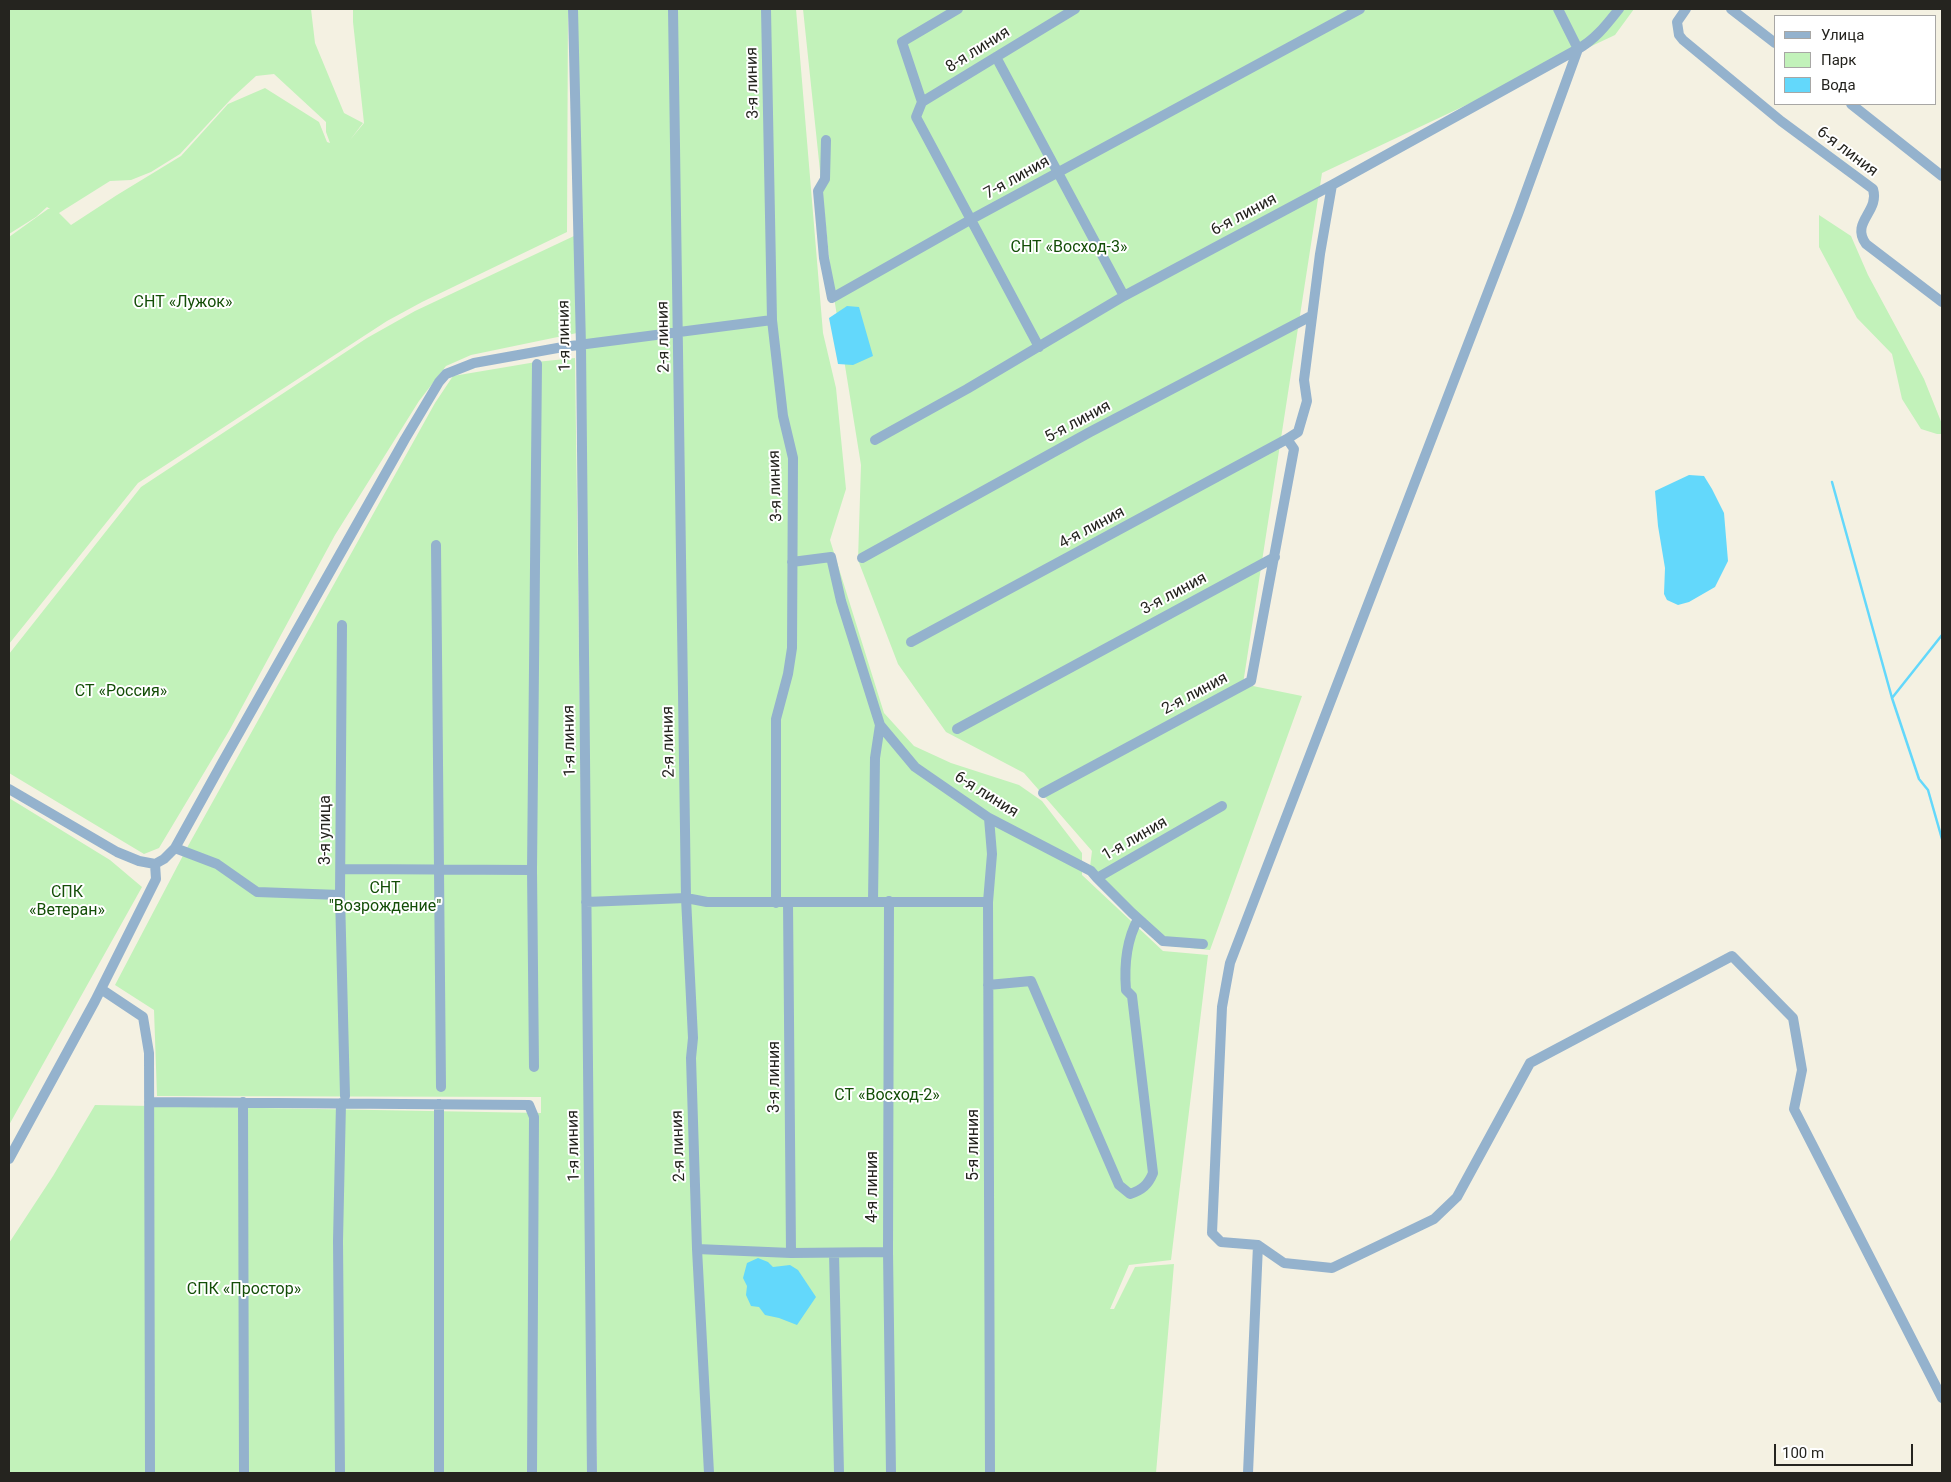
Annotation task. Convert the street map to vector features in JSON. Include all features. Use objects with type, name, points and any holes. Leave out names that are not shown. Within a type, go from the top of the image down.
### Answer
[{"type":"street","name":"1-я линия","points":[[573,9],[581,346],[592,1473]]},
{"type":"street","name":"2-я линия","points":[[673,9],[686,898],[693,1038],[691,1058],[697,1249],[710,1473]]},
{"type":"street","name":"3-я линия","points":[[766,9],[772,320],[783,416],[793,458],[792,648],[788,674],[776,719],[776,902]]},
{"type":"street","points":[[958,9],[902,42],[922,102],[916,116],[1039,347]]},
{"type":"street","name":"8-я линия","points":[[922,102],[1075,9]]},
{"type":"street","name":"7-я линия","points":[[826,140],[825,179],[818,191],[824,258],[832,298],[970,220],[1360,9]]},
{"type":"street","points":[[1558,9],[1578,50],[1518,214],[1230,963],[1222,1007],[1212,1233],[1221,1242],[1258,1245],[1284,1263],[1332,1268],[1434,1219],[1457,1197],[1530,1063],[1732,956],[1793,1018],[1802,1070],[1794,1109],[1942,1398]]},
{"type":"street","name":"6-я линия","points":[[875,440],[1039,347],[1124,296],[1578,50],[1588,44],[1604,28],[1619,9]]},
{"type":"street","name":"6-я линия","points":[[1686,9],[1677,22],[1679,35],[1683,40],[1781,121],[1873,189],[1874,201],[1862,224],[1861,238],[1866,244],[1942,302]]},
{"type":"street","points":[[1731,9],[1774,43]]},
{"type":"street","points":[[996,57],[1124,296]]},
{"type":"street","points":[[1852,105],[1942,176]]},
{"type":"street","points":[[1274,557],[1294,450],[1287,439],[1298,432],[1307,401],[1304,380],[1311,316],[1332,185]]},
{"type":"street","name":"5-я линия","points":[[862,558],[1090,432],[1311,316]]},
{"type":"street","points":[[9,789],[117,852],[139,861],[155,864],[164,859],[175,848],[405,439],[439,382],[446,374],[474,363],[581,346],[772,320]]},
{"type":"street","points":[[534,1067],[532,870],[537,364]]},
{"type":"street","name":"4-я линия","points":[[910,642],[1287,439]]},
{"type":"street","points":[[436,545],[441,1087]]},
{"type":"street","points":[[792,562],[831,557],[841,601],[880,726],[875,758],[873,901]]},
{"type":"street","name":"2-я линия","points":[[1043,793],[1251,681],[1274,557]]},
{"type":"street","name":"3-я линия","points":[[957,729],[1274,557]]},
{"type":"street","name":"3-я улица","points":[[340,1473],[338,1241],[343,1100],[340,895],[342,625]]},
{"type":"street","name":"6-я линия","points":[[880,726],[915,766],[989,818],[1094,874]]},
{"type":"street","name":"1-я линия","points":[[1203,944],[1163,941],[1138,919],[1094,874],[1222,806]]},
{"type":"street","name":"5-я линия","points":[[989,818],[992,854],[988,902],[990,1473]]},
{"type":"street","points":[[175,848],[217,864],[257,892],[340,895]]},
{"type":"street","points":[[9,1159],[101,989],[156,879],[155,864]]},
{"type":"street","points":[[341,869],[532,870]]},
{"type":"street","points":[[586,902],[686,898],[707,902],[988,902]]},
{"type":"street","name":"4-я линия","points":[[889,901],[888,1252],[891,1473]]},
{"type":"street","name":"3-я линия","points":[[788,902],[791,1253]]},
{"type":"street","points":[[988,985],[1031,981],[1119,1185],[1130,1194],[1140,1190],[1148,1183],[1153,1173],[1132,996],[1126,990],[1125,979],[1127,948],[1131,932],[1138,919]]},
{"type":"street","points":[[101,989],[143,1017],[149,1053],[150,1473]]},
{"type":"street","points":[[149,1102],[343,1100],[529,1105],[534,1117],[532,1473]]},
{"type":"street","points":[[243,1102],[244,1473]]},
{"type":"street","points":[[439,1104],[439,1473]]},
{"type":"street","points":[[1248,1473],[1258,1245]]},
{"type":"street","points":[[697,1249],[791,1253],[888,1252]]},
{"type":"street","points":[[834,1253],[840,1473]]},
{"type":"green space","name":"СНТ «Лужок»","points":[[9,9],[311,9],[315,43],[344,113],[363,123],[350,140],[364,123],[353,9],[568,9],[567,232],[422,302],[387,321],[138,483],[9,644],[9,237],[50,209],[47,207],[36,217],[9,234]],"holes":[[[274,74],[326,122],[326,132],[330,143],[327,142],[319,122],[265,88],[228,104],[181,156],[71,225],[59,213],[110,181],[131,180],[151,172],[180,154],[232,98],[256,76]]]},
{"type":"green space","name":"СТ «Восход-2»","points":[[576,9],[796,9],[823,333],[836,388],[846,489],[830,540],[884,713],[914,746],[951,763],[1019,785],[1042,801],[1082,853],[1082,875],[1163,951],[1208,955],[1171,1260],[1129,1265],[1110,1309],[1114,1309],[1135,1267],[1174,1264],[1156,1473],[597,1473]]},
{"type":"green space","name":"СНТ «Восход-3»","points":[[803,9],[1634,9],[1615,35],[1322,173],[1243,684],[1302,696],[1210,950],[1160,945],[1089,875],[1092,851],[1024,773],[946,732],[898,664],[858,560],[861,465],[832,285]]},
{"type":"green space","points":[[1819,215],[1851,236],[1868,275],[1924,379],[1942,424],[1942,434],[1921,429],[1902,399],[1892,354],[1857,318],[1819,247]]},
{"type":"green space","name":"СТ «Россия»","points":[[574,236],[577,333],[471,355],[446,366],[419,401],[335,535],[229,731],[159,848],[144,854],[9,773],[9,654],[141,487],[367,338],[415,311]]},
{"type":"green space","points":[[575,358],[590,1473],[9,1473],[9,1243],[53,1176],[95,1105],[541,1113],[541,1097],[157,1096],[154,1010],[115,985],[188,846],[435,403],[453,376],[536,362]]},
{"type":"green space","name":"СПК «Ветеран»","points":[[9,798],[110,860],[142,887],[9,1125]]},
{"type":"water","points":[[847,306],[859,307],[873,356],[853,365],[838,364],[829,318]]},
{"type":"water","points":[[1689,475],[1704,476],[1724,513],[1728,561],[1715,587],[1689,602],[1678,605],[1667,600],[1664,594],[1665,568],[1658,526],[1655,491]]},
{"type":"water","points":[[758,1258],[768,1262],[773,1267],[790,1265],[798,1270],[816,1297],[797,1325],[765,1315],[759,1307],[751,1306],[746,1295],[747,1286],[743,1278],[747,1263]]},
{"type":"waterway","points":[[1832,482],[1892,698],[1919,779],[1928,790],[1942,839]]},
{"type":"waterway","points":[[1892,698],[1942,635]]},
{"type":"park label","name":"СНТ \"Возрождение\"","points":[[385,898]]},
{"type":"park label","name":"СПК «Простор»","points":[[244,1290]]}]
